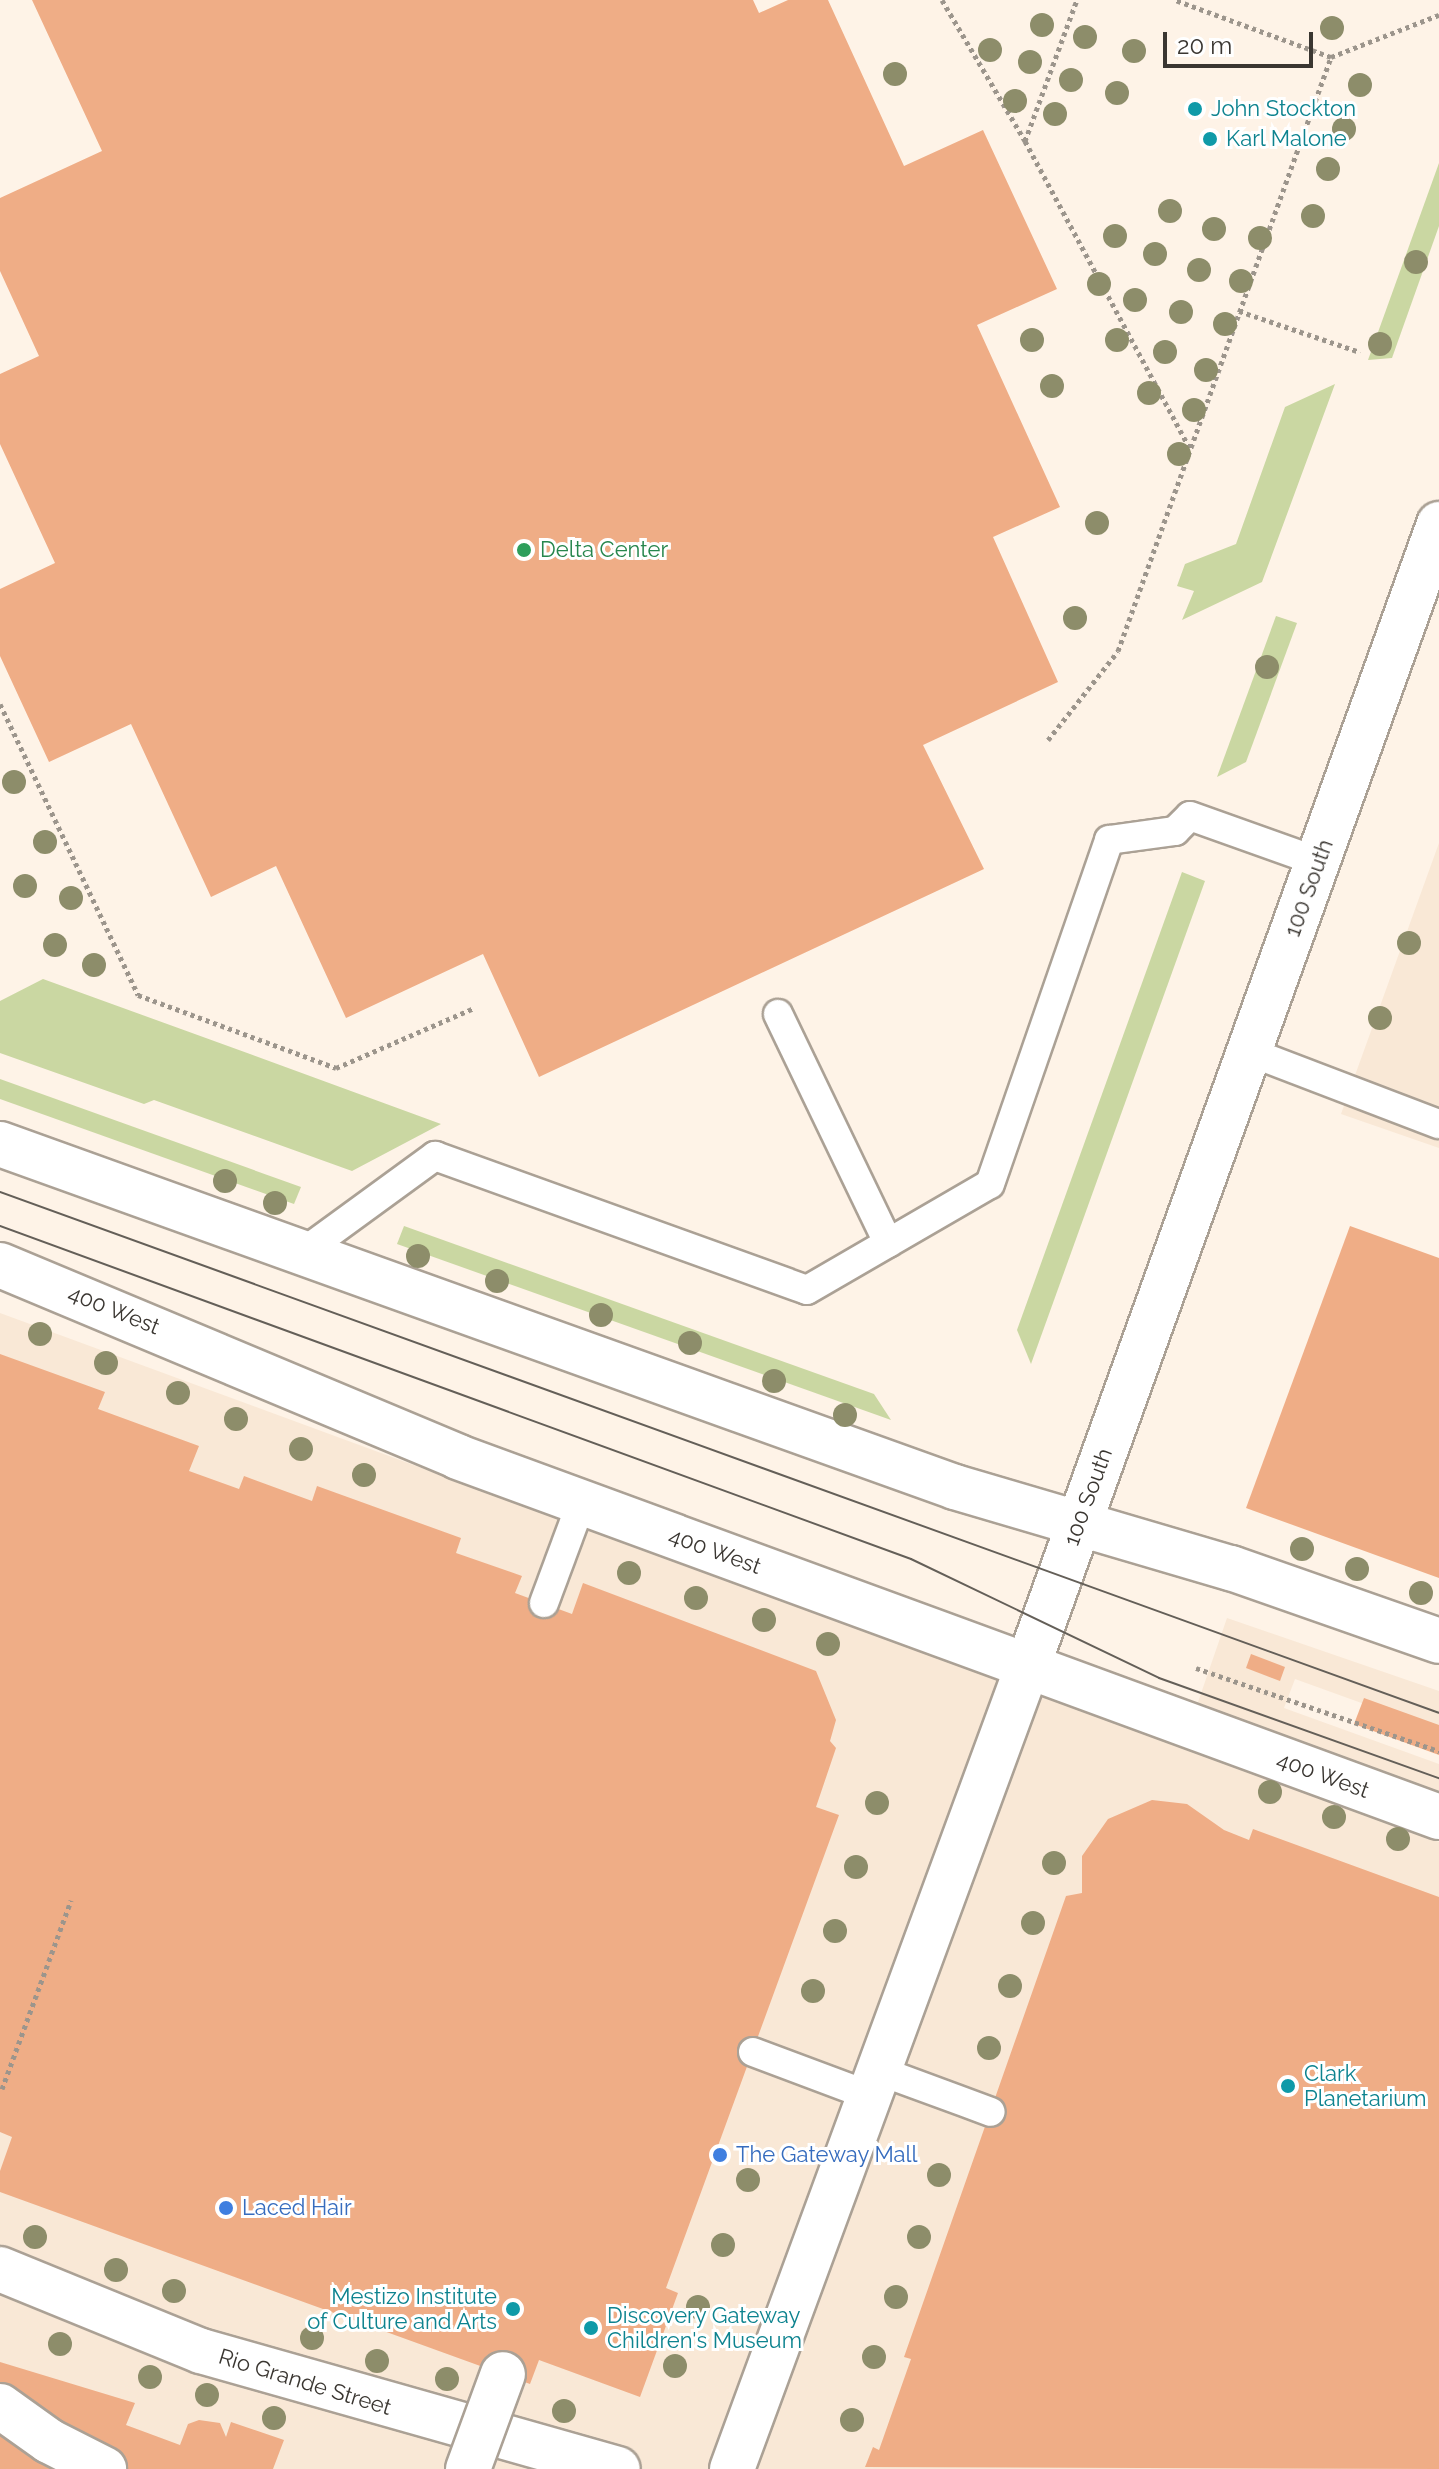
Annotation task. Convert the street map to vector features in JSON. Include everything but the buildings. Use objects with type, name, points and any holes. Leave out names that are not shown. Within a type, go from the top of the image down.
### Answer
[{"type":"street","name":"100 South","points":[[732,2469],[1027,1668],[1439,524]]},
{"type":"street","points":[[0,1144],[955,1487],[1231,1568],[1439,1641]]},
{"type":"street","name":"400 West","points":[[0,1265],[458,1457],[1439,1817]]},
{"type":"street","name":"Rio Grande Street","points":[[0,2269],[201,2351],[376,2404],[566,2450],[618,2469]]},
{"type":"street","points":[[468,2469],[503,2374]]},
{"type":"street","points":[[0,2406],[49,2441],[104,2469]]},
{"type":"lane","points":[[302,1253],[435,1156],[807,1290],[990,1184],[1109,840],[1175,831],[1190,816],[1319,862]]},
{"type":"lane","points":[[778,1014],[888,1243]]},
{"type":"lane","points":[[1250,1052],[1439,1124]]},
{"type":"lane","points":[[544,1603],[582,1501]]},
{"type":"lane","points":[[753,2052],[991,2112]]},
{"type":"path","points":[[942,0],[1025,141],[1190,448]]},
{"type":"path","points":[[1025,141],[1077,0]]},
{"type":"path","points":[[1175,0],[1331,57],[1439,15]]},
{"type":"path","points":[[1048,740],[1118,651],[1331,57]]},
{"type":"path","points":[[1239,311],[1360,352]]},
{"type":"path","points":[[0,704],[138,995],[336,1068],[474,1008]]},
{"type":"path","points":[[1196,1668],[1439,1751]]},
{"type":"path","points":[[2,2089],[71,1900]]},
{"type":"shaded area","points":[[1439,843],[1439,1148],[1341,1114]]},
{"type":"shaded area","name":"The Gateway Mall","points":[[0,1313],[1439,1842],[1439,2469],[0,2469]]},
{"type":"shaded area","points":[[1227,1618],[1439,1691],[1439,1731],[1295,1679],[1284,1708],[1439,1764],[1439,1793],[1197,1705]]},
{"type":"green space","points":[[1439,163],[1439,226],[1392,358],[1368,360]]},
{"type":"green space","points":[[1335,384],[1262,582],[1182,620],[1194,591],[1177,586],[1185,564],[1236,544],[1285,407]]},
{"type":"green space","points":[[1276,616],[1297,623],[1246,762],[1217,777]]},
{"type":"green space","points":[[1182,872],[1205,881],[1031,1364],[1017,1330]]},
{"type":"green space","points":[[43,979],[441,1124],[352,1171],[154,1100],[144,1104],[0,1053],[0,1001]]},
{"type":"green space","points":[[0,1079],[301,1187],[294,1204],[0,1099]]},
{"type":"green space","points":[[404,1226],[874,1394],[891,1420],[397,1244]]},
{"type":"tram line","points":[[0,1192],[1439,1713]]},
{"type":"tram line","points":[[0,1226],[911,1559],[1159,1678],[1439,1778]]},
{"type":"place","name":"John Stockton","points":[[1195,109]]},
{"type":"place","name":"Karl Malone","points":[[1210,139]]},
{"type":"place","name":"Delta Center","points":[[524,550]]},
{"type":"place","name":"Clark Planetarium","points":[[1288,2086]]},
{"type":"place","name":"The Gateway Mall","points":[[720,2155]]},
{"type":"place","name":"Laced Hair","points":[[226,2208]]},
{"type":"place","name":"Mestizo Institute of Culture and Arts","points":[[513,2309]]},
{"type":"place","name":"Discovery Gateway Children's Museum","points":[[591,2328]]}]
